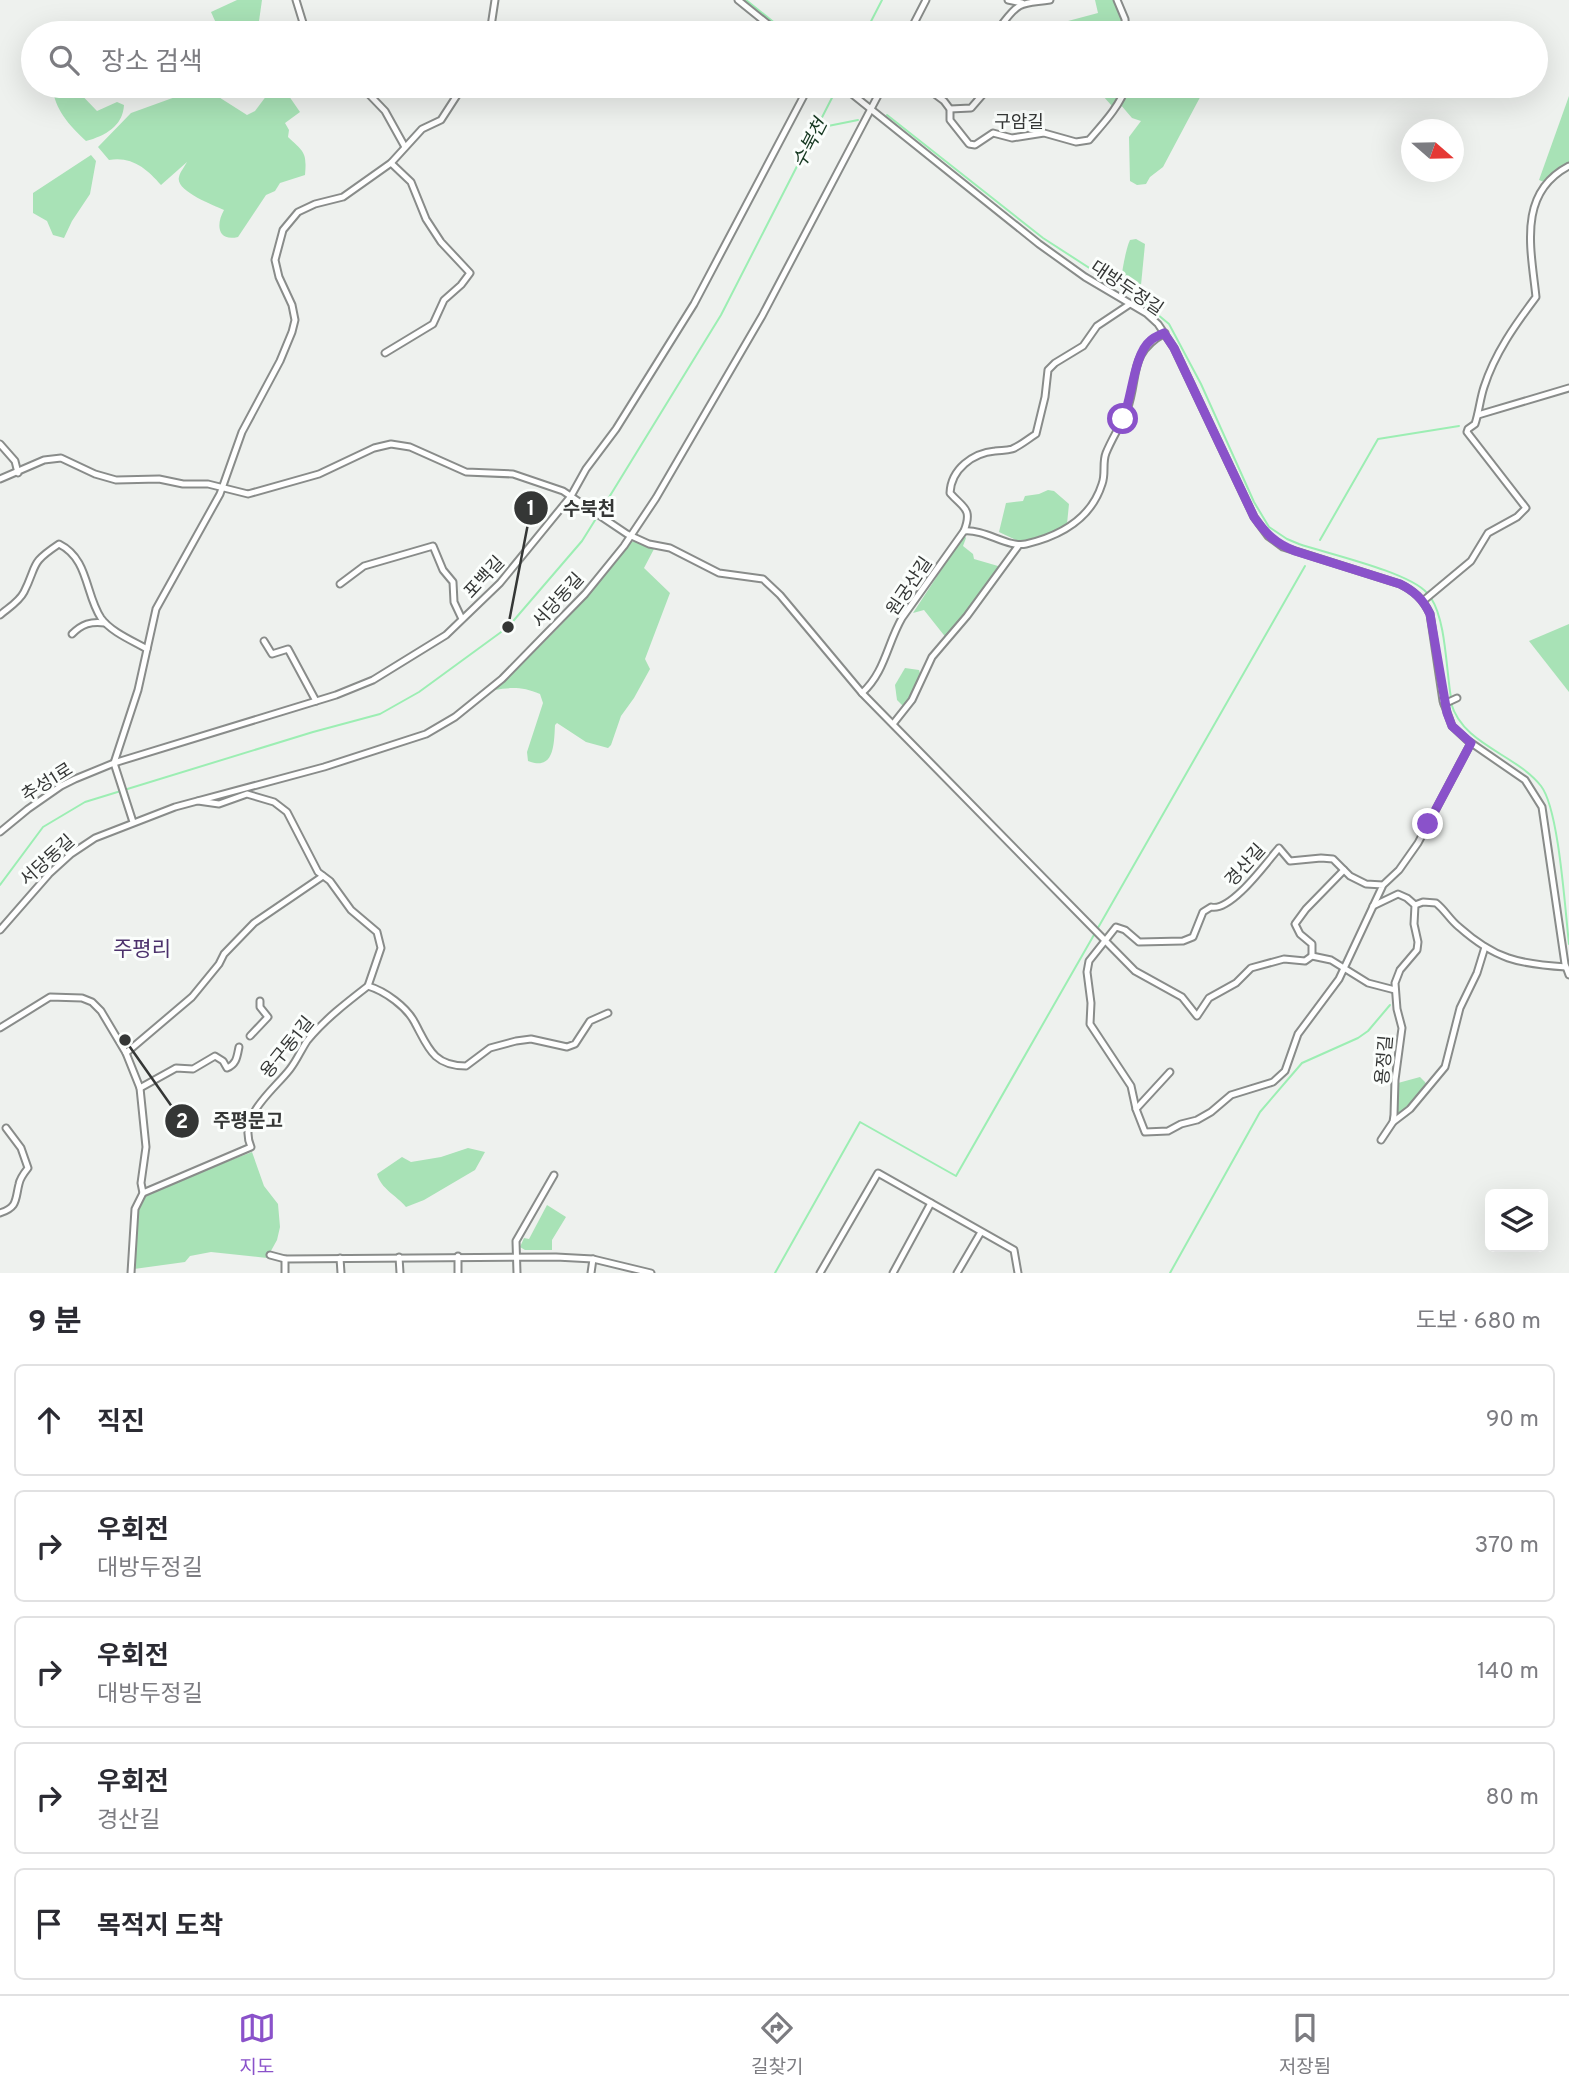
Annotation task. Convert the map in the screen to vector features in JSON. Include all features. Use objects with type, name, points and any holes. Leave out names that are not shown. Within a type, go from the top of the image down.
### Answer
[{"type":"street","points":[[296,0],[303,21]]},
{"type":"street","points":[[492,21],[495,0]]},
{"type":"street","points":[[738,0],[764,21]]},
{"type":"street","points":[[915,21],[926,0]]},
{"type":"street","points":[[1008,0],[1022,3],[1050,0]]},
{"type":"street","points":[[1117,0],[1125,21]]},
{"type":"street","points":[[1004,21],[1013,8],[1022,3]]},
{"type":"street","points":[[373,98],[385,111],[405,147]]},
{"type":"street","points":[[133,822],[115,766],[138,690],[160,600],[194,545],[222,489],[242,432],[280,361],[292,332],[295,320],[292,305],[275,260],[283,230],[290,218],[298,212],[315,204],[343,197],[391,163],[422,129],[441,120],[455,98]]},
{"type":"street","name":"포백길","points":[[115,766],[373,680],[446,635],[500,583],[574,498],[586,470],[616,429],[694,304],[803,98]]},
{"type":"street","name":"대방두정길","points":[[856,98],[1039,244],[1085,277],[1146,313],[1174,348],[1254,517],[1268,536],[1283,547],[1400,584],[1424,600]]},
{"type":"street","name":"서당동길","points":[[0,930],[26,899],[71,854],[95,838],[133,822],[198,801],[426,734],[455,718],[502,679],[585,594],[629,535],[690,443],[762,316],[875,98]]},
{"type":"street","name":"구암길","points":[[940,98],[950,109],[950,120],[969,144],[980,144],[986,136],[993,133],[1012,138],[1044,133],[1079,143],[1089,140],[1120,98]]},
{"type":"street","name":"구암길","points":[[950,109],[971,108],[980,98]]},
{"type":"street","points":[[385,353],[433,324],[444,300],[470,273],[441,242],[426,219],[411,181],[391,163]]},
{"type":"street","points":[[1569,166],[1551,180],[1533,206],[1531,238],[1536,297],[1507,335],[1485,384],[1474,426],[1468,429],[1467,435],[1526,508],[1517,517],[1488,533],[1471,561],[1424,600],[1430,614],[1445,703],[1452,726],[1471,743],[1525,780],[1539,799],[1545,816],[1569,975]]},
{"type":"street","points":[[1130,304],[1097,326],[1083,346],[1048,370],[1036,434],[1009,450],[976,456],[962,466],[950,486],[950,493],[967,510],[968,519],[964,531],[981,533],[1018,545],[1045,538],[1079,521],[1104,480],[1105,457],[1127,410],[1137,362],[1148,342],[1164,333]]},
{"type":"street","points":[[1478,415],[1569,388]]},
{"type":"street","points":[[0,444],[15,461],[18,473]]},
{"type":"street","points":[[0,479],[44,460],[61,458],[95,474],[117,480],[159,479],[183,484],[208,484],[242,493],[255,492],[319,474],[374,448],[391,444],[410,447],[466,472],[513,474],[563,491],[629,535],[649,544],[670,548],[719,573],[764,579],[862,693],[1135,971],[1182,998],[1197,1016],[1209,998],[1236,983],[1251,968],[1284,959],[1305,961],[1312,956],[1331,960],[1368,983],[1395,990],[1400,970],[1416,953],[1418,947],[1414,924],[1415,905]]},
{"type":"street","name":"원궁산길","points":[[862,693],[881,670],[902,618],[964,531]]},
{"type":"street","points":[[0,615],[24,592],[39,557],[59,544],[77,558],[99,615],[105,623],[147,649]]},
{"type":"street","points":[[892,724],[912,700],[932,657],[967,616],[1018,545]]},
{"type":"street","points":[[340,584],[364,566],[433,546],[443,570],[453,582],[454,602],[462,619]]},
{"type":"street","points":[[72,634],[84,624],[105,623]]},
{"type":"street","points":[[264,641],[272,654],[288,649],[316,701]]},
{"type":"street","points":[[1445,703],[1457,698]]},
{"type":"street","points":[[1102,937],[1089,961],[1087,972],[1091,1003],[1090,1024],[1131,1086],[1145,1132],[1168,1132],[1211,1112],[1231,1095],[1273,1082],[1287,1067],[1301,1027],[1339,979],[1383,885],[1399,870],[1418,844],[1471,743]]},
{"type":"street","name":"추성1로","points":[[0,832],[61,786],[115,766]]},
{"type":"street","points":[[198,801],[219,804],[247,794],[274,802],[287,812],[313,864],[330,881],[351,910],[377,932],[380,939],[378,958],[368,986],[403,1008],[433,1055],[453,1066],[466,1066],[490,1048],[516,1041],[531,1039],[567,1047],[575,1044],[590,1021],[608,1013]]},
{"type":"street","name":"경산길","points":[[1102,937],[1116,927],[1125,930],[1139,942],[1183,941],[1192,937],[1203,912],[1211,906],[1217,908],[1231,901],[1279,848],[1290,861],[1333,859],[1344,870],[1366,884],[1383,885]]},
{"type":"street","points":[[1312,956],[1312,944],[1300,934],[1295,924],[1344,870]]},
{"type":"street","points":[[126,1053],[192,998],[224,954],[254,923],[323,876]]},
{"type":"street","points":[[1373,906],[1398,894],[1415,905]]},
{"type":"street","points":[[1415,905],[1423,902],[1436,903],[1457,926],[1485,947],[1519,963],[1566,967]]},
{"type":"street","points":[[1393,1122],[1410,1109],[1445,1067],[1460,1008],[1477,973],[1485,947]]},
{"type":"street","name":"용구동1길","points":[[143,1193],[251,1147],[248,1141],[249,1124],[266,1095],[291,1068],[317,1030],[368,986]]},
{"type":"street","name":"용정길","points":[[1381,1140],[1393,1122],[1402,1028],[1395,990]]},
{"type":"street","points":[[0,1028],[50,997],[82,998],[102,1011],[126,1053],[140,1088],[146,1147],[141,1183],[143,1193],[135,1209],[131,1273]]},
{"type":"street","name":"용구동1길","points":[[250,1036],[268,1017],[260,1007],[260,1000]]},
{"type":"street","name":"용구동1길","points":[[140,1088],[176,1068],[193,1069],[215,1056],[223,1061],[227,1068],[233,1066],[239,1046]]},
{"type":"street","points":[[1136,1109],[1170,1072]]},
{"type":"street","points":[[0,1213],[11,1208],[16,1202],[19,1183],[28,1168],[21,1148],[6,1128]]},
{"type":"street","points":[[820,1273],[878,1172],[1014,1250],[1018,1273]]},
{"type":"street","points":[[517,1273],[516,1241],[554,1175]]},
{"type":"street","points":[[893,1273],[931,1203]]},
{"type":"street","points":[[957,1273],[981,1232]]},
{"type":"street","points":[[270,1255],[285,1259],[458,1256],[593,1259],[651,1273]]},
{"type":"street","points":[[458,1256],[458,1273]]},
{"type":"street","points":[[400,1257],[400,1273]]},
{"type":"street","points":[[340,1258],[341,1273]]},
{"type":"street","points":[[285,1259],[285,1273]]},
{"type":"street","points":[[591,1273],[593,1259]]},
{"type":"green space","points":[[237,0],[262,0],[259,21],[215,21],[211,12]]},
{"type":"green space","points":[[1095,0],[1114,0],[1123,21],[1068,21],[1098,13]]},
{"type":"green space","points":[[1569,96],[1569,162],[1544,182],[1539,180]]},
{"type":"green space","points":[[55,98],[85,98],[97,111],[117,102],[124,105],[120,119],[112,129],[86,141],[64,116]]},
{"type":"green space","points":[[173,98],[220,98],[247,115],[255,111],[265,98],[290,98],[300,112],[285,123],[289,130],[288,137],[303,153],[305,175],[280,183],[275,191],[266,195],[238,237],[226,237],[220,231],[224,210],[196,197],[179,182],[181,171],[187,162],[161,185],[132,162],[109,160],[98,147],[131,113]]},
{"type":"green space","points":[[1105,98],[1200,98],[1163,167],[1150,177],[1146,184],[1137,185],[1130,181],[1129,137],[1141,121],[1132,118],[1120,104],[1112,106]]},
{"type":"green space","points":[[91,155],[96,161],[90,194],[64,238],[53,235],[47,221],[33,213],[33,193]]},
{"type":"green space","points":[[1136,239],[1145,244],[1141,285],[1137,286],[1121,281],[1130,240]]},
{"type":"green space","points":[[1054,491],[1069,504],[1067,524],[1057,531],[1020,542],[999,532],[1006,503],[1023,501],[1025,496]]},
{"type":"green space","points":[[964,535],[966,538],[963,546],[973,554],[974,559],[998,566],[999,569],[947,639],[924,610],[913,613]]},
{"type":"green space","points":[[638,541],[654,549],[644,568],[670,593],[645,659],[650,669],[621,716],[608,748],[586,742],[557,723],[548,759],[537,763],[528,761],[527,752],[543,703],[540,694],[517,688],[494,690],[566,619],[600,582],[631,542]]},
{"type":"green space","points":[[1569,624],[1569,692],[1529,641]]},
{"type":"green space","points":[[905,668],[919,670],[921,677],[904,707],[897,700],[895,685]]},
{"type":"green space","points":[[1420,1077],[1429,1089],[1408,1116],[1400,1121],[1396,1116],[1398,1083]]},
{"type":"green space","points":[[468,1148],[485,1152],[475,1170],[424,1200],[406,1207],[385,1188],[377,1174],[402,1157],[411,1162],[441,1157]]},
{"type":"green space","points":[[252,1152],[264,1186],[278,1204],[280,1227],[277,1240],[267,1258],[211,1252],[190,1256],[185,1262],[134,1269],[137,1204],[149,1194],[176,1181]]},
{"type":"green space","points":[[547,1205],[566,1217],[552,1240],[552,1250],[525,1250],[520,1247],[524,1238],[529,1239]]},
{"type":"waterway","points":[[746,0],[772,21]]},
{"type":"waterway","name":"수북천","points":[[871,21],[882,0]]},
{"type":"waterway","name":"수북천","points":[[600,512],[721,315],[832,98]]},
{"type":"waterway","points":[[887,115],[1043,238],[1145,304],[1169,324],[1201,384],[1254,502],[1269,527],[1299,544],[1368,564],[1404,578],[1427,593]]},
{"type":"waterway","points":[[818,128],[858,120]]},
{"type":"waterway","points":[[1320,540],[1378,439],[1459,426]]},
{"type":"waterway","name":"수북천","points":[[0,885],[43,827],[85,802],[380,714],[419,692],[508,627],[582,541],[597,517]]},
{"type":"waterway","points":[[775,1273],[860,1122],[956,1176],[1305,566]]},
{"type":"waterway","points":[[1431,598],[1443,632],[1451,698]]},
{"type":"waterway","points":[[1451,703],[1457,717],[1467,729],[1530,775],[1541,786],[1547,798],[1557,837],[1569,944]]},
{"type":"waterway","points":[[1170,1273],[1260,1112],[1302,1063],[1358,1038],[1368,1031],[1390,1005]]},
{"type":"place","name":"수북천","points":[[508,627]]},
{"type":"place","name":"주평문고","points":[[125,1040]]},
{"type":"district","name":"주평리","points":[[142,949]]},
{"type":"route","points":[[1123,419],[1131,397],[1137,362],[1148,342],[1164,333],[1174,348],[1254,517],[1268,536],[1283,547],[1400,584],[1410,589],[1426,605],[1430,614],[1443,701],[1452,726],[1471,743],[1428,824]]}]
